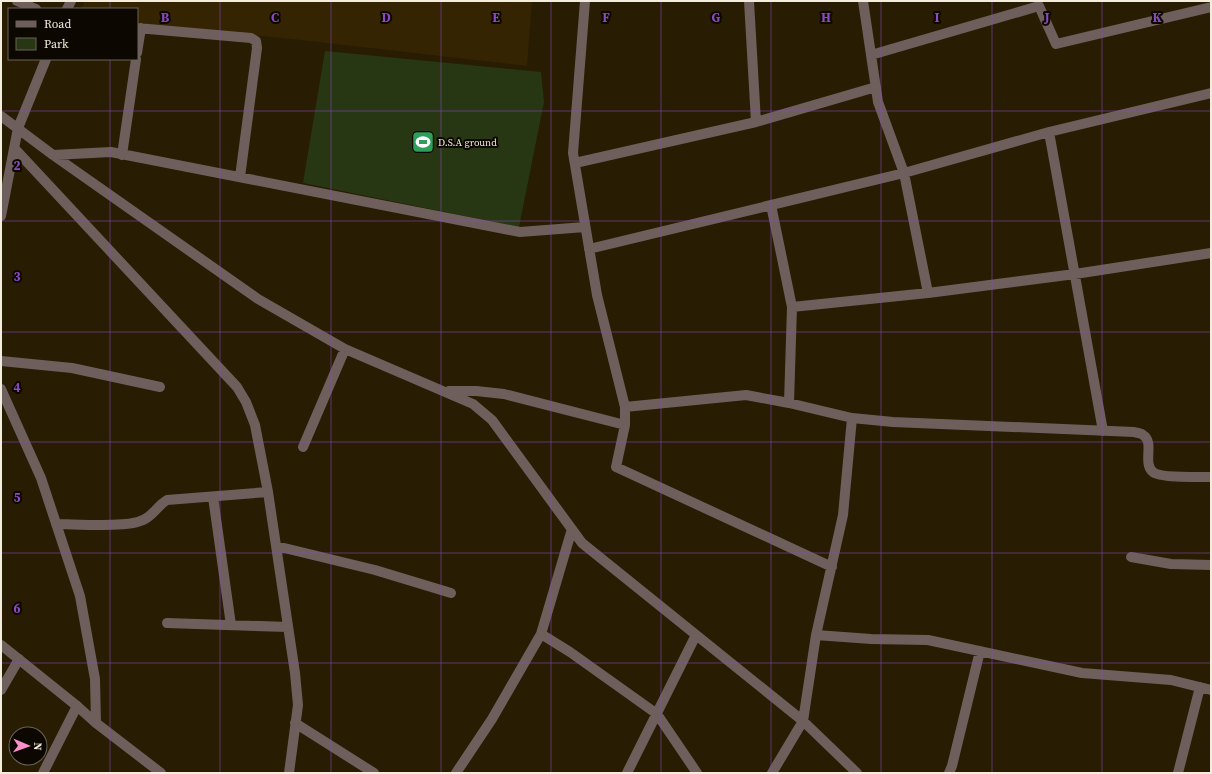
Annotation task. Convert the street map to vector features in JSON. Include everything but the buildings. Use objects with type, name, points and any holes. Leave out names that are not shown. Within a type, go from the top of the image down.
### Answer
[{"type":"street","points":[[18,1],[34,8]]},
{"type":"street","points":[[585,1],[574,153],[597,295],[625,407],[625,425],[616,466],[832,567]]},
{"type":"street","points":[[749,1],[756,122]]},
{"type":"street","points":[[863,1],[878,102],[904,172],[928,293]]},
{"type":"street","points":[[871,55],[1039,6],[1056,44],[1211,7]]},
{"type":"street","points":[[138,40],[139,28],[252,38],[256,42],[257,48],[240,177]]},
{"type":"street","points":[[1,216],[18,128],[46,60]]},
{"type":"street","points":[[122,155],[136,60]]},
{"type":"street","points":[[575,163],[756,122],[876,87]]},
{"type":"street","points":[[589,249],[904,172],[1049,132],[1211,93]]},
{"type":"street","points":[[1,116],[258,299],[345,349],[473,404],[492,420],[582,542],[803,722],[857,773]]},
{"type":"street","points":[[1049,132],[1103,431]]},
{"type":"street","points":[[14,148],[237,387],[246,402],[256,425],[268,492],[295,673],[297,699],[289,773]]},
{"type":"street","points":[[53,154],[111,152],[520,232],[586,227]]},
{"type":"street","points":[[771,205],[792,307],[789,403]]},
{"type":"street","points":[[792,307],[928,293],[1075,274],[1211,253]]},
{"type":"street","points":[[303,447],[345,349]]},
{"type":"street","points":[[1,361],[72,368],[160,387]]},
{"type":"street","points":[[1,390],[41,478],[80,596],[95,678],[96,723]]},
{"type":"street","points":[[444,391],[476,391],[504,394],[625,425]]},
{"type":"street","points":[[625,407],[746,395],[789,403],[852,418],[893,422],[1134,432],[1143,435],[1148,441],[1149,465],[1153,473],[1161,476],[1211,477]]},
{"type":"street","points":[[772,773],[803,722],[816,635],[843,515],[852,418]]},
{"type":"street","points":[[56,524],[112,524],[139,522],[146,519],[167,500],[268,492]]},
{"type":"street","points":[[213,497],[231,625]]},
{"type":"street","points":[[456,773],[492,719],[541,634],[572,529]]},
{"type":"street","points":[[276,546],[375,570],[451,593]]},
{"type":"street","points":[[1131,557],[1171,564],[1211,565]]},
{"type":"street","points":[[167,623],[288,627]]},
{"type":"street","points":[[541,634],[570,652],[657,714],[697,773]]},
{"type":"street","points":[[627,773],[696,634]]},
{"type":"street","points":[[816,635],[871,639],[928,640],[1082,673],[1171,680],[1211,690]]},
{"type":"street","points":[[1,645],[96,723],[161,773]]},
{"type":"street","points":[[949,773],[980,651]]},
{"type":"street","points":[[1,690],[19,659]]},
{"type":"street","points":[[1178,773],[1200,687]]},
{"type":"street","points":[[43,773],[77,706]]},
{"type":"street","points":[[295,723],[374,773]]},
{"type":"shaded area","points":[[85,1],[532,1],[527,66],[138,23],[138,8],[82,8]]},
{"type":"green space","name":"D.S.A ground","points":[[325,51],[541,72],[544,102],[519,227],[303,183]]},
{"type":"place","name":"D.S.A ground","points":[[423,142]]}]
